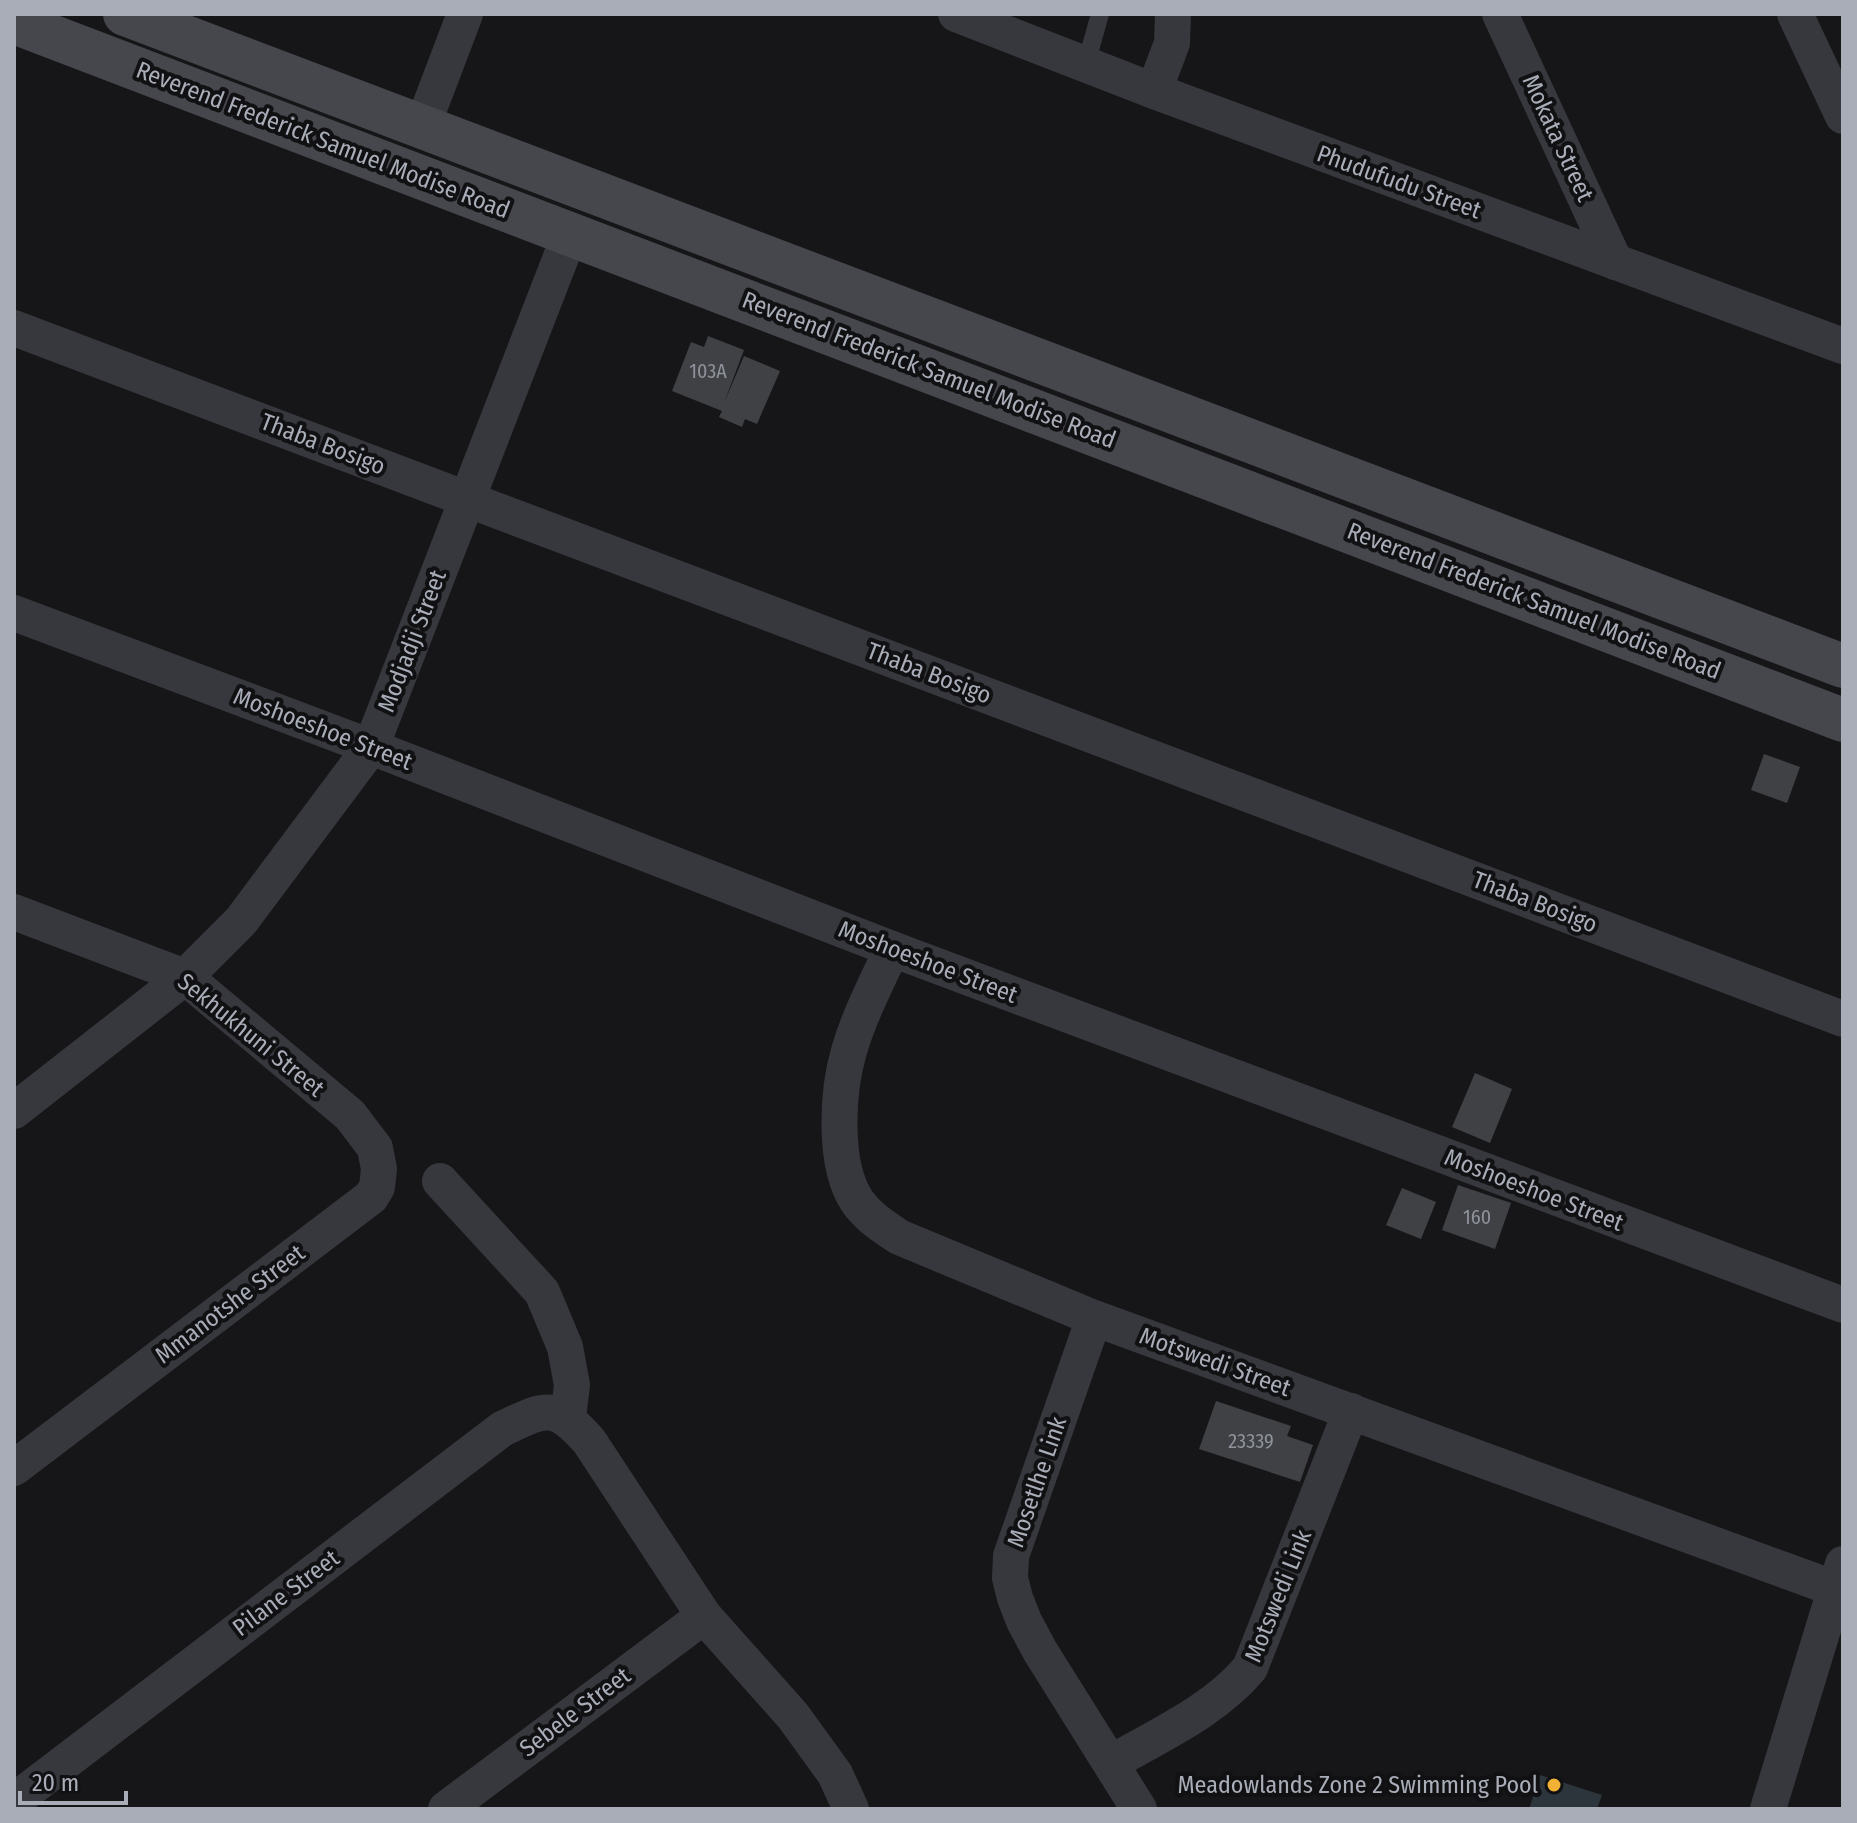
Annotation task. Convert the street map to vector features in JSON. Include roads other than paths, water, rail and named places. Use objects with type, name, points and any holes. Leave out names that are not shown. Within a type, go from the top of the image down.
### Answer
[{"type":"main road","name":"Reverend Frederick Samuel Modise Road","points":[[125,14],[1843,666]]},
{"type":"main road","name":"Reverend Frederick Samuel Modise Road","points":[[14,22],[1843,720]]},
{"type":"street","points":[[422,127],[465,14]]},
{"type":"street","name":"Phudufudu Street","points":[[956,14],[1154,91],[1843,346]]},
{"type":"street","points":[[1154,91],[1172,43],[1173,14]]},
{"type":"street","name":"Mokata Street","points":[[1500,14],[1615,262]]},
{"type":"street","points":[[1795,14],[1843,116]]},
{"type":"street","name":"Modjadji Street","points":[[14,1111],[185,977],[241,921],[371,747],[570,234]]},
{"type":"street","name":"Thaba Bosigo","points":[[14,328],[1843,1019]]},
{"type":"street","name":"Moshoeshoe Street","points":[[14,613],[371,747],[892,949],[1843,1305]]},
{"type":"street","name":"Sekhukhuni Street","points":[[14,912],[185,977],[350,1115]]},
{"type":"street","name":"Motswedi Street","points":[[892,949],[849,1051],[843,1085],[840,1139],[844,1173],[856,1200],[872,1219],[899,1237],[1094,1318],[1351,1411],[1839,1576]]},
{"type":"street","name":"Mmanotshe Street","points":[[14,1468],[371,1197],[377,1187],[379,1169],[375,1148],[350,1115]]},
{"type":"street","points":[[440,1181],[542,1292],[565,1347],[572,1385],[568,1418],[589,1441],[704,1616],[793,1716],[835,1774],[851,1809]]},
{"type":"street","name":"Mosetlhe Link","points":[[1094,1318],[1011,1556],[1010,1578],[1015,1598],[1040,1651],[1139,1809]]},
{"type":"street","name":"Motswedi Link","points":[[1111,1763],[1207,1707],[1234,1687],[1250,1668],[1351,1411]]},
{"type":"street","name":"Pilane Street","points":[[14,1801],[502,1429],[536,1412],[552,1412],[568,1418]]},
{"type":"street","points":[[1768,1809],[1839,1576]]},
{"type":"street","name":"Sebele Street","points":[[446,1809],[704,1616]]},
{"type":"lane","points":[[1086,64],[1100,14]]},
{"type":"place","name":"Meadowlands Zone 2 Swimming Pool","points":[[1554,1785]]}]
